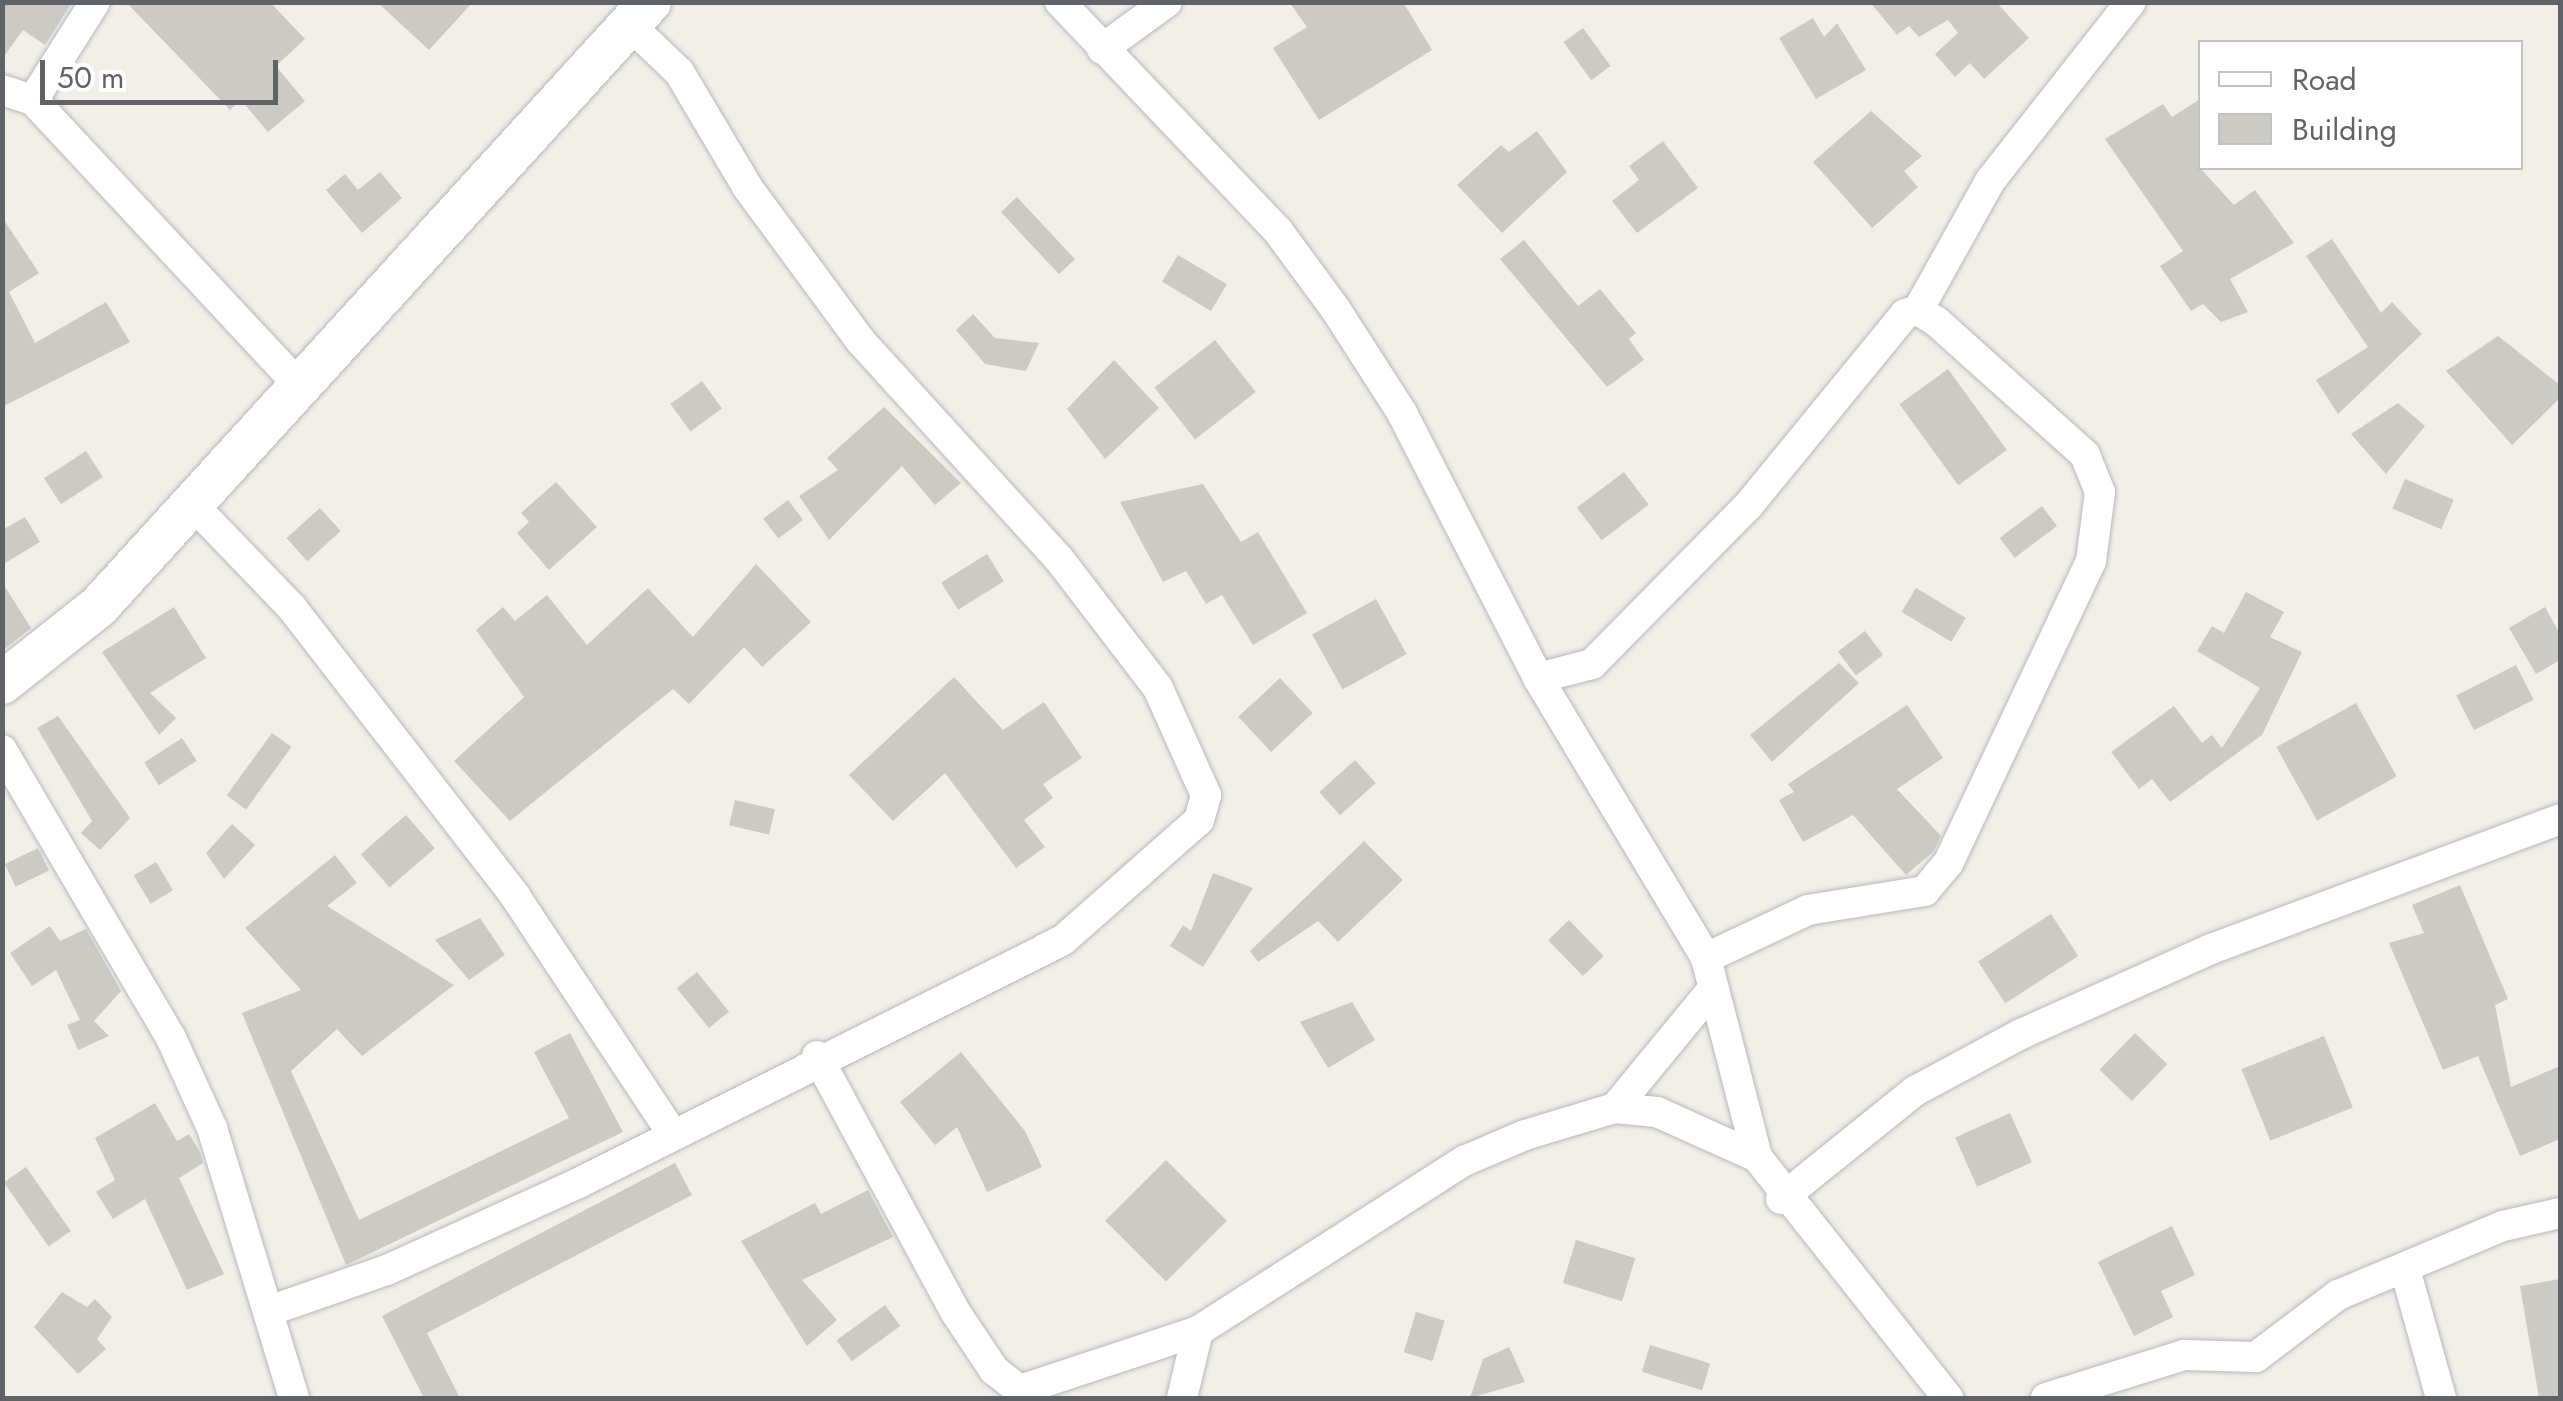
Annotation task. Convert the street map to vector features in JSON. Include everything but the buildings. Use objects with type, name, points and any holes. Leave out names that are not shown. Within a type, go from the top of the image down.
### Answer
[{"type":"main road","points":[[2,683],[99,606],[640,14]]},
{"type":"street","points":[[95,2],[12,95],[302,388]]},
{"type":"street","points":[[1060,2],[1278,232],[1336,310],[1402,413],[1538,678],[1706,958],[1757,1157],[1781,1198],[1948,1398],[1958,1398]]},
{"type":"street","points":[[1102,49],[1166,2]]},
{"type":"street","points":[[1538,678],[1592,664],[1748,506],[1905,314],[1918,310],[1990,181],[2131,2]]},
{"type":"street","points":[[269,1311],[562,1191],[670,1130],[817,1056],[1064,940],[1162,861],[1199,820],[1206,795],[1158,688],[1060,558],[860,340],[748,188],[640,14]]},
{"type":"street","points":[[1706,958],[1808,910],[1925,891],[1949,862],[2091,562],[2100,492],[2084,455],[1918,310]]},
{"type":"street","points":[[194,506],[292,608],[515,896],[670,1130]]},
{"type":"street","points":[[2,750],[171,1038],[212,1128],[294,1398]]},
{"type":"street","points":[[1781,1198],[1915,1091],[2021,1034],[2211,949],[2560,819]]},
{"type":"street","points":[[1615,1108],[1712,990]]},
{"type":"street","points":[[817,1056],[956,1313],[994,1370],[1020,1390],[1198,1331],[1464,1161],[1615,1108],[1688,1122],[1757,1157]]},
{"type":"street","points":[[2046,1398],[2184,1355],[2256,1357],[2338,1295],[2560,1213]]},
{"type":"street","points":[[2405,1268],[2441,1398]]},
{"type":"street","points":[[1182,1398],[1198,1331]]}]
